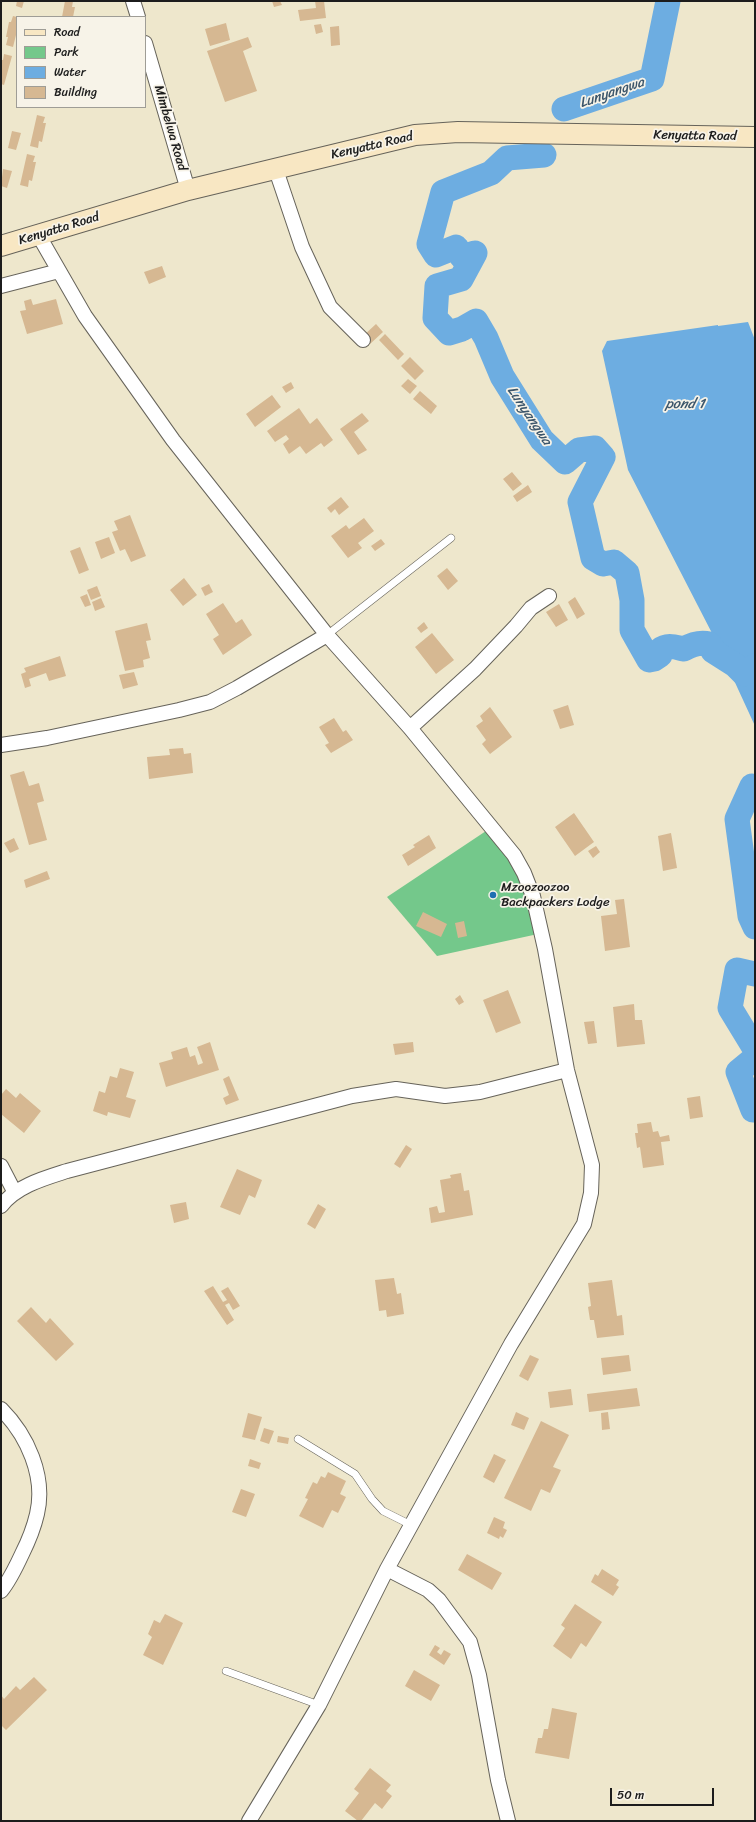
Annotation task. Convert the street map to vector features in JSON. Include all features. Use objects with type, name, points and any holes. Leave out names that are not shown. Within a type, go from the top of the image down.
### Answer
[{"type":"street","points":[[133,1],[138,16]]},
{"type":"street","name":"Mimbelwa Road","points":[[146,46],[188,190]]},
{"type":"street","name":"Kenyatta Road","points":[[1,246],[39,236],[188,190],[276,170],[415,135],[458,132],[755,137]]},
{"type":"street","points":[[276,170],[302,247],[330,307],[363,340]]},
{"type":"street","points":[[39,236],[85,316],[173,440],[327,635],[410,728],[514,855],[524,873],[533,896],[545,949],[567,1070],[592,1164],[591,1193],[584,1224],[511,1344],[387,1569],[319,1705],[249,1821]]},
{"type":"street","points":[[1,286],[59,271]]},
{"type":"street","points":[[410,728],[475,669],[531,608],[548,596]]},
{"type":"street","points":[[1,745],[47,738],[210,702],[237,688],[327,635]]},
{"type":"street","points":[[1,1206],[15,1193],[41,1180],[67,1171],[352,1096],[396,1088],[444,1096],[480,1092],[567,1070]]},
{"type":"street","points":[[1,1166],[15,1193]]},
{"type":"street","points":[[1,1409],[20,1431],[32,1455],[38,1487],[37,1514],[35,1521],[10,1580],[1,1591]]},
{"type":"street","points":[[387,1569],[428,1590],[439,1600],[470,1642],[479,1675],[498,1780],[508,1821]]},
{"type":"lane","points":[[327,635],[451,538]]},
{"type":"lane","points":[[298,1439],[355,1474],[372,1499],[384,1511],[411,1525]]},
{"type":"lane","points":[[226,1671],[319,1705]]},
{"type":"green space","points":[[489,829],[515,862],[538,934],[437,956],[387,897]]},
{"type":"water","name":"pond 1","points":[[748,322],[755,340],[755,726],[715,639],[628,470],[602,351],[607,341]]},
{"type":"building","points":[[17,1],[24,1],[22,8],[16,6]]},
{"type":"building","points":[[65,1],[73,1],[72,7],[75,7],[73,16],[62,16]]},
{"type":"building","points":[[272,1],[280,1],[282,5],[274,7]]},
{"type":"building","points":[[315,1],[324,1],[326,18],[300,21],[298,10],[316,8]]},
{"type":"building","points":[[13,16],[16,17],[16,35],[13,47],[6,45],[9,22],[11,22]]},
{"type":"building","points":[[226,23],[230,40],[210,46],[205,29]]},
{"type":"building","points":[[321,24],[323,32],[316,34],[314,25]]},
{"type":"building","points":[[339,26],[340,45],[331,46],[330,27]]},
{"type":"building","points":[[248,37],[252,47],[243,51],[257,91],[225,102],[207,51]]},
{"type":"building","points":[[4,54],[12,56],[4,85],[1,84],[1,60],[3,60]]},
{"type":"building","points":[[37,115],[45,117],[43,123],[46,123],[42,142],[39,141],[38,148],[30,146]]},
{"type":"building","points":[[12,131],[21,133],[16,150],[8,148]]},
{"type":"building","points":[[27,154],[35,156],[33,162],[36,162],[32,181],[29,180],[28,187],[20,185]]},
{"type":"building","points":[[3,169],[12,171],[7,188],[1,186]]},
{"type":"building","points":[[162,266],[166,277],[149,284],[144,272]]},
{"type":"building","points":[[31,299],[33,305],[56,299],[63,324],[27,334],[20,311],[26,310],[24,301]]},
{"type":"building","points":[[376,324],[383,332],[370,344],[363,336]]},
{"type":"building","points":[[385,334],[404,354],[398,360],[379,340]]},
{"type":"building","points":[[410,357],[424,371],[415,380],[401,366]]},
{"type":"building","points":[[408,379],[417,386],[410,394],[401,386]]},
{"type":"building","points":[[291,382],[294,388],[286,393],[282,387]]},
{"type":"building","points":[[420,391],[437,406],[431,414],[413,399]]},
{"type":"building","points":[[272,395],[281,407],[255,427],[246,414]]},
{"type":"building","points":[[299,408],[310,424],[317,418],[333,440],[324,447],[321,443],[306,454],[300,446],[289,454],[283,444],[289,439],[286,435],[275,442],[267,431]]},
{"type":"building","points":[[362,413],[369,421],[354,432],[367,450],[358,455],[340,429]]},
{"type":"building","points":[[512,472],[522,484],[513,491],[503,479]]},
{"type":"building","points":[[528,485],[532,492],[517,502],[513,496]]},
{"type":"building","points":[[341,497],[349,507],[339,515],[335,509],[331,513],[327,508]]},
{"type":"building","points":[[130,515],[146,556],[131,562],[125,549],[120,551],[112,532],[118,530],[114,521]]},
{"type":"building","points":[[364,518],[374,531],[358,543],[362,548],[348,558],[331,536],[346,525],[349,529]]},
{"type":"building","points":[[109,537],[115,553],[101,559],[95,542]]},
{"type":"building","points":[[381,539],[385,544],[375,551],[371,546]]},
{"type":"building","points":[[80,547],[89,570],[79,574],[70,551]]},
{"type":"building","points":[[447,568],[458,581],[448,590],[437,576]]},
{"type":"building","points":[[184,578],[197,595],[183,606],[170,590]]},
{"type":"building","points":[[209,584],[213,592],[205,596],[201,588]]},
{"type":"building","points":[[97,586],[101,596],[91,600],[87,590]]},
{"type":"building","points":[[87,594],[91,605],[85,607],[80,597]]},
{"type":"building","points":[[575,597],[585,614],[577,619],[568,602]]},
{"type":"building","points":[[101,598],[105,607],[95,611],[92,602]]},
{"type":"building","points":[[223,603],[236,623],[242,619],[252,635],[223,655],[213,639],[219,635],[206,614]]},
{"type":"building","points":[[559,604],[568,620],[556,627],[546,612]]},
{"type":"building","points":[[424,622],[428,628],[421,633],[417,628]]},
{"type":"building","points":[[147,623],[151,640],[146,641],[150,658],[143,660],[144,667],[125,671],[115,631]]},
{"type":"building","points":[[432,633],[454,660],[436,674],[415,647]]},
{"type":"building","points":[[60,656],[66,676],[49,681],[46,673],[29,679],[31,686],[25,688],[21,674],[26,672],[24,668]]},
{"type":"building","points":[[134,672],[138,685],[123,689],[119,675]]},
{"type":"building","points":[[568,705],[574,725],[560,729],[553,710]]},
{"type":"building","points":[[490,707],[512,737],[490,754],[482,744],[486,740],[476,726],[483,721],[480,716]]},
{"type":"building","points":[[334,718],[343,732],[346,730],[353,740],[331,753],[325,745],[329,743],[319,727]]},
{"type":"building","points":[[183,748],[184,754],[191,753],[193,773],[149,779],[147,757],[170,755],[169,749]]},
{"type":"building","points":[[24,771],[29,786],[39,783],[44,801],[37,803],[47,840],[29,845],[10,775]]},
{"type":"building","points":[[574,813],[594,842],[575,856],[555,827]]},
{"type":"building","points":[[671,833],[677,868],[663,871],[658,836]]},
{"type":"building","points":[[429,835],[436,848],[408,866],[402,855],[415,847],[413,845]]},
{"type":"building","points":[[14,838],[19,849],[10,853],[4,843]]},
{"type":"building","points":[[596,846],[600,852],[593,858],[588,851]]},
{"type":"building","points":[[47,871],[50,879],[26,888],[24,880]]},
{"type":"building","points":[[624,899],[630,947],[605,951],[601,916],[617,914],[615,900]]},
{"type":"building","points":[[423,912],[447,924],[441,937],[416,926]]},
{"type":"building","points":[[464,921],[467,936],[458,938],[455,923]]},
{"type":"building","points":[[508,990],[521,1023],[496,1033],[483,1000]]},
{"type":"building","points":[[460,995],[464,1002],[459,1005],[455,999]]},
{"type":"building","points":[[634,1004],[635,1020],[642,1020],[645,1044],[617,1047],[613,1007]]},
{"type":"building","points":[[594,1021],[597,1043],[588,1044],[584,1022]]},
{"type":"building","points":[[210,1042],[219,1070],[166,1087],[159,1063],[173,1059],[171,1052],[187,1047],[190,1057],[195,1055],[198,1065],[203,1063],[197,1047]]},
{"type":"building","points":[[413,1042],[414,1052],[395,1055],[393,1044]]},
{"type":"building","points":[[120,1068],[134,1072],[126,1097],[136,1100],[130,1118],[108,1112],[107,1116],[93,1111],[99,1091],[105,1093],[110,1076],[117,1078]]},
{"type":"building","points":[[229,1076],[239,1100],[226,1105],[223,1098],[229,1095],[223,1079]]},
{"type":"building","points":[[6,1089],[16,1098],[20,1093],[41,1111],[24,1133],[1,1114],[1,1095]]},
{"type":"building","points":[[700,1096],[703,1117],[690,1119],[687,1098]]},
{"type":"building","points":[[651,1122],[653,1132],[658,1131],[660,1137],[669,1135],[670,1141],[661,1142],[664,1165],[643,1168],[640,1147],[637,1148],[635,1133],[638,1133],[637,1124]]},
{"type":"building","points":[[406,1145],[412,1149],[400,1168],[394,1164]]},
{"type":"building","points":[[237,1169],[262,1180],[255,1198],[249,1195],[240,1215],[220,1207]]},
{"type":"building","points":[[461,1173],[464,1191],[469,1190],[473,1215],[431,1223],[429,1208],[437,1206],[439,1213],[445,1212],[440,1180],[451,1178],[450,1175]]},
{"type":"building","points":[[186,1202],[189,1219],[174,1223],[170,1205]]},
{"type":"building","points":[[318,1204],[326,1209],[315,1229],[307,1224]]},
{"type":"building","points":[[394,1278],[397,1294],[401,1293],[404,1314],[387,1317],[386,1310],[379,1311],[375,1280]]},
{"type":"building","points":[[612,1280],[617,1316],[622,1315],[624,1335],[597,1338],[594,1320],[590,1320],[588,1307],[591,1306],[588,1283]]},
{"type":"building","points":[[213,1286],[223,1302],[227,1300],[221,1291],[228,1287],[240,1306],[233,1310],[229,1303],[225,1305],[234,1320],[227,1325],[204,1291]]},
{"type":"building","points":[[31,1307],[46,1323],[50,1318],[74,1344],[56,1361],[17,1321]]},
{"type":"building","points":[[530,1355],[539,1359],[528,1381],[519,1376]]},
{"type":"building","points":[[629,1355],[631,1371],[603,1375],[601,1358]]},
{"type":"building","points":[[637,1388],[640,1406],[589,1412],[587,1394]]},
{"type":"building","points":[[571,1389],[573,1405],[550,1408],[548,1392]]},
{"type":"building","points":[[516,1412],[529,1418],[524,1430],[511,1425]]},
{"type":"building","points":[[608,1412],[610,1429],[602,1430],[601,1413]]},
{"type":"building","points":[[248,1413],[262,1417],[255,1440],[242,1437]]},
{"type":"building","points":[[541,1421],[569,1435],[553,1467],[561,1470],[550,1493],[541,1489],[531,1511],[504,1498]]},
{"type":"building","points":[[264,1428],[274,1431],[269,1444],[260,1441]]},
{"type":"building","points":[[278,1436],[289,1438],[288,1444],[277,1442]]},
{"type":"building","points":[[494,1454],[506,1460],[494,1483],[483,1477]]},
{"type":"building","points":[[250,1459],[261,1463],[259,1469],[248,1466]]},
{"type":"building","points":[[328,1472],[346,1481],[340,1494],[346,1497],[338,1513],[332,1510],[323,1528],[299,1516],[308,1499],[305,1498],[313,1482],[317,1484],[321,1476],[325,1478]]},
{"type":"building","points":[[241,1489],[255,1494],[246,1517],[232,1512]]},
{"type":"building","points":[[494,1517],[505,1522],[503,1528],[507,1530],[503,1538],[500,1536],[499,1539],[487,1533]]},
{"type":"building","points":[[467,1554],[502,1573],[492,1590],[458,1570]]},
{"type":"building","points":[[602,1569],[619,1580],[616,1585],[619,1587],[613,1596],[591,1582],[595,1574],[598,1576]]},
{"type":"building","points":[[575,1604],[602,1622],[586,1647],[581,1643],[571,1659],[553,1646],[565,1628],[561,1625]]},
{"type":"building","points":[[165,1614],[183,1623],[163,1665],[143,1655],[152,1637],[148,1634],[154,1620],[160,1623]]},
{"type":"building","points":[[435,1645],[440,1648],[437,1652],[441,1655],[444,1650],[451,1654],[444,1665],[429,1655]]},
{"type":"building","points":[[414,1670],[440,1685],[431,1701],[405,1686]]},
{"type":"building","points":[[34,1677],[47,1690],[6,1730],[1,1725],[1,1695],[4,1699],[16,1686],[20,1690]]},
{"type":"building","points":[[552,1708],[577,1713],[569,1759],[535,1753],[538,1738],[542,1738],[544,1729],[548,1729]]},
{"type":"building","points":[[370,1768],[391,1785],[386,1791],[392,1796],[382,1809],[375,1803],[361,1821],[358,1821],[345,1811],[359,1793],[354,1789]]},
{"type":"waterway","name":"Lunyangwa","points":[[564,109],[652,79],[668,1]]},
{"type":"waterway","name":"Lunyangwa","points":[[544,155],[507,158],[491,173],[443,192],[429,244],[436,255],[456,247],[462,257],[475,253],[461,279],[437,286],[435,318],[449,333],[462,329],[476,321],[486,338],[502,376],[542,440],[565,462],[579,450],[595,448],[603,457],[580,502],[593,558],[603,564],[614,562],[627,573],[632,600],[632,630],[649,660],[660,655],[660,650],[665,647],[671,646],[684,649],[696,644],[706,643],[709,644],[714,650],[713,651],[735,665],[744,674],[755,666]]},
{"type":"waterway","name":"Lunyangwa","points":[[755,787],[752,786],[737,819],[750,916],[755,927]]},
{"type":"waterway","name":"Lunyangwa","points":[[755,974],[737,970],[730,1008],[755,1049]]},
{"type":"waterway","name":"Lunyangwa","points":[[755,1058],[738,1072],[753,1110],[755,1110]]},
{"type":"place","name":"Mzoozoozoo Backpackers Lodge","points":[[493,895]]}]
